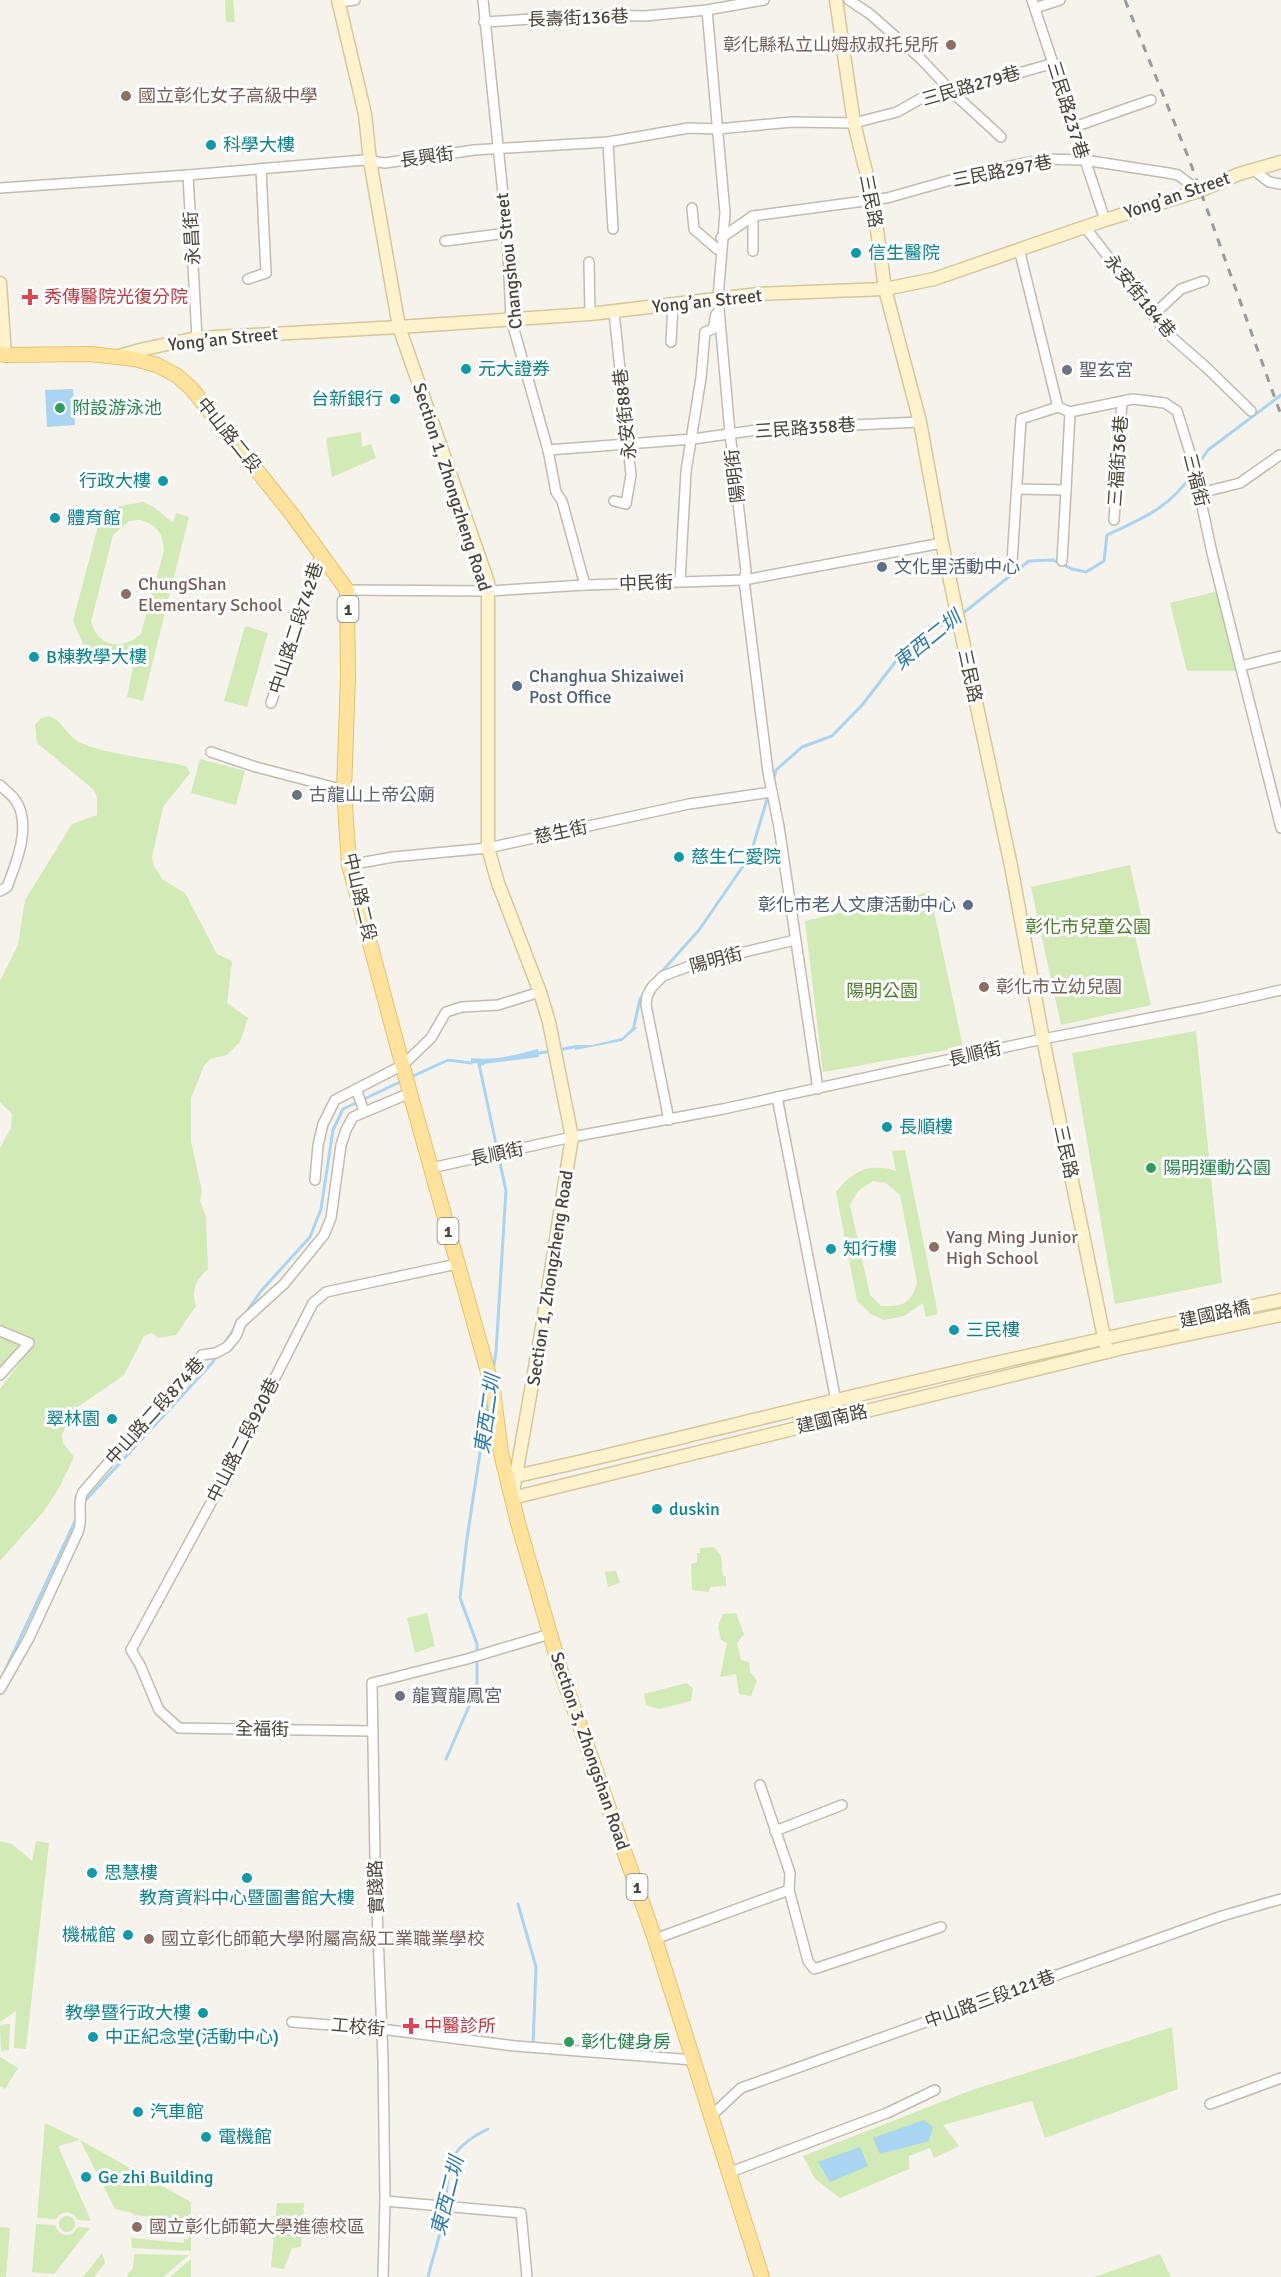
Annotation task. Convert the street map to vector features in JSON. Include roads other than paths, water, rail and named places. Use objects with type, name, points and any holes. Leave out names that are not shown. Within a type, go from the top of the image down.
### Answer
[{"type":"main road","name":"中山路二段","points":[[2,354],[90,354],[116,357],[157,365],[176,375],[191,388],[321,553],[347,590],[348,677],[344,790],[349,865],[494,1390],[501,1453],[512,1476],[512,1498]]},
{"type":"main road","name":"Section 3, Zhongshan Road","points":[[512,1498],[550,1634],[580,1729],[655,1939],[762,2277]]},
{"type":"street","points":[[339,1],[355,0]]},
{"type":"street","name":"Changshou Street","points":[[483,0],[507,233],[511,319],[548,450],[556,492],[562,501],[585,585]]},
{"type":"street","name":"長壽街136巷","points":[[484,22],[597,15],[645,16],[707,10],[764,0]]},
{"type":"street","name":"三民路","points":[[836,0],[854,123],[873,200],[885,289],[920,422],[942,543],[1011,866],[1043,1039],[1106,1346]]},
{"type":"street","points":[[849,0],[870,14],[921,59],[952,92],[1001,136]]},
{"type":"street","points":[[1033,4],[1060,0]]},
{"type":"street","name":"Section 1, Zhongzheng Road","points":[[339,1],[365,114],[370,161],[399,327],[489,591],[489,848],[498,883],[540,992],[572,1137],[512,1476]]},
{"type":"street","name":"三民路237巷","points":[[1033,4],[1104,220]]},
{"type":"street","name":"陽明街","points":[[707,10],[725,213],[721,238],[718,299],[746,571],[744,580],[768,772],[779,827],[818,1089]]},
{"type":"street","name":"三民路279巷","points":[[854,123],[897,112],[920,99],[1054,63]]},
{"type":"street","points":[[1074,127],[1151,100]]},
{"type":"street","name":"長興街","points":[[0,188],[364,160],[385,163],[434,155],[608,142],[689,128],[717,129],[792,122],[854,123]]},
{"type":"street","points":[[608,142],[613,229]]},
{"type":"street","name":"三民路297巷","points":[[753,216],[887,198],[972,174],[1044,159],[1084,160],[1178,176],[1199,191]]},
{"type":"street","name":"Yong’an Street","points":[[116,357],[198,338],[590,314],[758,294],[885,289],[934,279],[1104,220],[1199,191],[1239,174],[1281,162]]},
{"type":"street","points":[[248,279],[266,273],[261,169]]},
{"type":"street","points":[[1255,171],[1269,182],[1281,184]]},
{"type":"street","name":"永昌街","points":[[188,175],[198,338]]},
{"type":"street","points":[[693,208],[694,229],[717,249],[721,249]]},
{"type":"street","points":[[721,238],[753,216]]},
{"type":"street","points":[[753,216],[753,251]]},
{"type":"street","name":"永安街184巷","points":[[1085,227],[1167,333],[1251,411]]},
{"type":"street","points":[[445,241],[507,233]]},
{"type":"street","points":[[1018,249],[1058,407]]},
{"type":"street","points":[[589,262],[590,314]]},
{"type":"street","points":[[1153,315],[1181,289],[1204,281]]},
{"type":"street","points":[[0,283],[2,354]]},
{"type":"street","points":[[681,582],[686,471],[693,439],[705,353],[705,332],[713,329],[718,299]]},
{"type":"street","points":[[671,342],[673,304]]},
{"type":"street","name":"永安街88巷","points":[[614,312],[631,475],[626,504],[614,501]]},
{"type":"street","name":"三福街","points":[[1070,412],[1133,399],[1165,403],[1177,411],[1192,459],[1212,553],[1281,828]]},
{"type":"street","name":"三福街36巷","points":[[1114,520],[1122,402]]},
{"type":"street","points":[[1012,561],[1022,419],[1058,407],[1070,412],[1062,561]]},
{"type":"street","name":"三民路358巷","points":[[548,450],[629,445],[730,433],[831,425],[920,422]]},
{"type":"street","points":[[1200,493],[1240,483],[1280,455]]},
{"type":"street","points":[[1017,489],[1066,490]]},
{"type":"street","name":"中民街","points":[[347,590],[489,591],[585,585],[744,580],[942,543]]},
{"type":"street","name":"中山路二段742巷","points":[[271,703],[321,553]]},
{"type":"street","points":[[1242,666],[1281,656]]},
{"type":"street","points":[[211,752],[256,767],[344,790]]},
{"type":"street","points":[[0,785],[16,801],[22,814],[23,843],[13,866],[8,887],[0,891]]},
{"type":"street","name":"慈生街","points":[[349,865],[393,857],[489,848],[688,804],[772,792]]},
{"type":"street","name":"陽明街","points":[[669,1120],[646,1005],[646,996],[652,987],[663,976],[698,963],[795,940]]},
{"type":"street","name":"長順街","points":[[431,1168],[572,1137],[669,1120],[818,1089],[1043,1039],[1281,990]]},
{"type":"street","points":[[315,1180],[318,1145],[323,1124],[335,1100],[404,1068],[431,1038],[446,1012],[462,1007],[498,1005],[540,992]]},
{"type":"street","points":[[356,1089],[364,1111]]},
{"type":"street","name":"中山路二段874巷","points":[[0,1689],[29,1638],[78,1532],[82,1517],[79,1500],[83,1492],[201,1355],[227,1347],[236,1336],[242,1323],[284,1284],[324,1235],[331,1218],[341,1145],[353,1117],[409,1089]]},
{"type":"street","points":[[777,1097],[836,1401]]},
{"type":"street","name":"中山路二段920巷","points":[[159,1710],[140,1665],[131,1650],[219,1488],[313,1303],[326,1292],[458,1264]]},
{"type":"street","name":"建國路橋","points":[[1149,1328],[1281,1300]]},
{"type":"street","name":"建國路橋","points":[[1153,1342],[1281,1314]]},
{"type":"street","name":"建國南路","points":[[512,1498],[1106,1346],[1149,1328]]},
{"type":"street","points":[[0,1331],[29,1343],[0,1375]]},
{"type":"street","name":"建國南路","points":[[512,1476],[546,1470],[836,1401],[1106,1346],[1153,1342]]},
{"type":"street","name":"實踐路","points":[[383,2277],[385,2201],[372,1683],[467,1659],[550,1634]]},
{"type":"street","name":"全福街","points":[[159,1710],[178,1728],[373,1731]]},
{"type":"street","points":[[760,1785],[790,1873],[789,1890],[808,1961],[814,1970],[941,1927]]},
{"type":"street","points":[[775,1831],[842,1804]]},
{"type":"street","points":[[655,1939],[789,1890]]},
{"type":"street","name":"中山路三段121巷","points":[[710,2117],[741,2088],[1222,1916],[1281,1899]]},
{"type":"street","name":"工校街","points":[[292,2022],[381,2029],[542,2048],[693,2060]]},
{"type":"street","points":[[1210,2104],[1281,2078]]},
{"type":"street","points":[[728,2174],[887,2113],[935,2090]]},
{"type":"street","points":[[385,2201],[521,2213],[527,2277]]},
{"type":"water","name":"附設游泳池","points":[[73,389],[75,425],[47,427],[45,390]]},
{"type":"water","points":[[634,1026],[637,1028],[622,1041],[575,1050],[574,1045],[592,1045],[622,1038]]},
{"type":"water","points":[[538,1049],[539,1057],[483,1064],[471,1063],[471,1058],[496,1058]]},
{"type":"water","points":[[924,2120],[933,2127],[929,2141],[880,2154],[873,2138]]},
{"type":"water","points":[[860,2147],[868,2166],[830,2182],[818,2162]]},
{"type":"waterway","name":"東西二圳","points":[[1197,466],[1208,450],[1281,395]]},
{"type":"waterway","name":"東西二圳","points":[[962,614],[1029,561],[1053,560],[1072,569],[1086,572],[1104,561],[1107,535],[1143,518],[1164,504],[1174,496],[1192,474]]},
{"type":"waterway","name":"東西二圳","points":[[773,781],[776,770],[802,747],[832,736],[863,704],[896,661],[934,629],[953,619]]},
{"type":"waterway","name":"東西二圳","points":[[657,977],[699,930],[750,856],[768,796]]},
{"type":"waterway","name":"東西二圳","points":[[634,1026],[640,999],[644,994]]},
{"type":"waterway","points":[[558,1050],[574,1047]]},
{"type":"waterway","points":[[539,1053],[552,1051]]},
{"type":"waterway","points":[[411,1077],[448,1060],[471,1063]]},
{"type":"waterway","name":"東西二圳","points":[[483,1064],[479,1064],[506,1191],[493,1371]]},
{"type":"waterway","points":[[245,1314],[261,1291],[310,1237],[321,1209],[333,1130],[343,1109],[402,1081]]},
{"type":"waterway","points":[[226,1341],[234,1329]]},
{"type":"waterway","points":[[83,1503],[218,1354]]},
{"type":"waterway","name":"東西二圳","points":[[446,1759],[477,1688],[477,1644],[460,1598],[488,1401]]},
{"type":"waterway","points":[[2,1677],[77,1517]]},
{"type":"waterway","name":"東西二圳","points":[[518,1904],[536,1967],[533,2046]]},
{"type":"waterway","name":"東西二圳","points":[[428,2277],[443,2221],[451,2163],[462,2146],[488,2129]]},
{"type":"railway","points":[[1125,0],[1189,159],[1281,415]]},
{"type":"place","name":"彰化縣私立山姆叔叔托兒所","points":[[951,45]]},
{"type":"place","name":"國立彰化女子高級中學","points":[[126,96]]},
{"type":"place","name":"科學大樓","points":[[211,145]]},
{"type":"place","name":"信生醫院","points":[[856,253]]},
{"type":"place","name":"秀傳醫院光復分院","points":[[30,297]]},
{"type":"place","name":"元大證券","points":[[466,369]]},
{"type":"place","name":"聖玄宮","points":[[1067,370]]},
{"type":"place","name":"台新銀行","points":[[395,399]]},
{"type":"place","name":"附設游泳池","points":[[60,408]]},
{"type":"place","name":"行政大樓","points":[[163,481]]},
{"type":"place","name":"體育館","points":[[55,518]]},
{"type":"place","name":"文化里活動中心","points":[[882,567]]},
{"type":"place","name":"ChungShan Elementary School","points":[[126,594]]},
{"type":"place","name":"B棟教學大樓","points":[[34,657]]},
{"type":"place","name":"Changhua Shizaiwei Post Office","points":[[517,686]]},
{"type":"place","name":"古龍山上帝公廟","points":[[297,795]]},
{"type":"place","name":"慈生仁愛院","points":[[679,857]]},
{"type":"place","name":"彰化市老人文康活動中心","points":[[968,905]]},
{"type":"place","name":"彰化市立幼兒園","points":[[984,987]]},
{"type":"place","name":"長順樓","points":[[887,1127]]},
{"type":"place","name":"陽明運動公園","points":[[1151,1168]]},
{"type":"place","name":"Yang Ming Junior High School","points":[[934,1247]]},
{"type":"place","name":"知行樓","points":[[831,1249]]},
{"type":"place","name":"三民樓","points":[[954,1330]]},
{"type":"place","name":"翠林園","points":[[112,1419]]},
{"type":"place","name":"duskin","points":[[657,1509]]},
{"type":"place","name":"龍寶龍鳳宮","points":[[400,1696]]},
{"type":"place","name":"思慧樓","points":[[92,1873]]},
{"type":"place","name":"教育資料中心暨圖書館大樓","points":[[247,1878]]},
{"type":"place","name":"機械館","points":[[128,1935]]},
{"type":"place","name":"國立彰化師範大學附屬高級工業職業學校","points":[[149,1939]]},
{"type":"place","name":"教學暨行政大樓","points":[[203,2013]]},
{"type":"place","name":"中醫診所","points":[[411,2026]]},
{"type":"place","name":"中正紀念堂(活動中心)","points":[[93,2037]]},
{"type":"place","name":"彰化健身房","points":[[569,2042]]},
{"type":"place","name":"汽車館","points":[[138,2112]]},
{"type":"place","name":"電機館","points":[[206,2137]]},
{"type":"place","name":"Ge zhi Building","points":[[86,2177]]},
{"type":"place","name":"國立彰化師範大學進德校區","points":[[137,2227]]},
{"type":"park label","name":"彰化市兒童公園","points":[[1088,927]]},
{"type":"park label","name":"陽明公園","points":[[882,991]]}]
